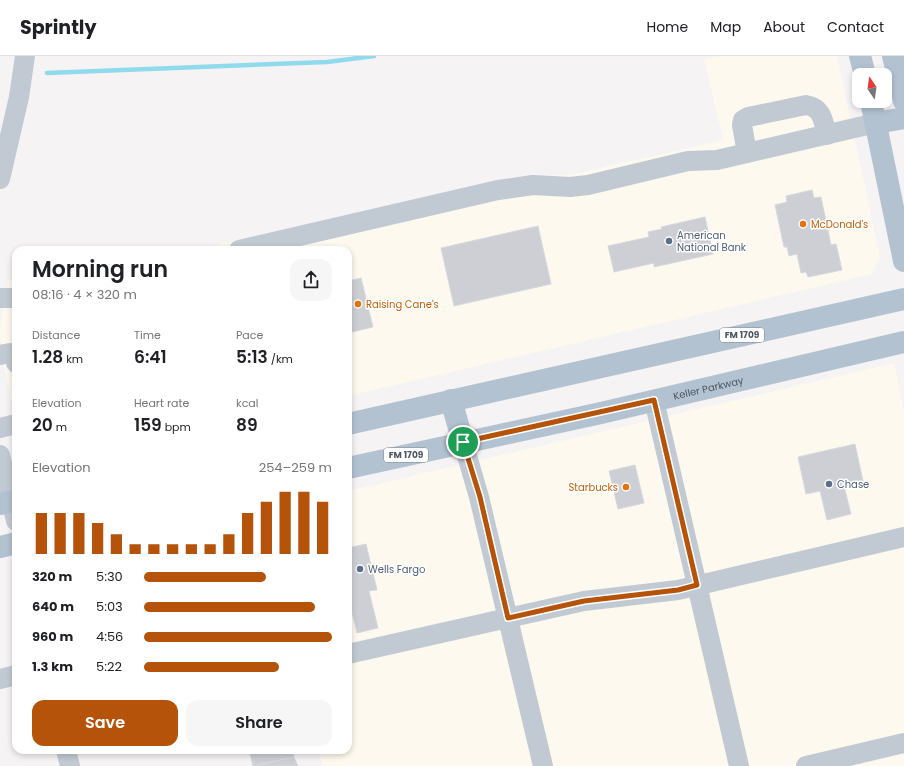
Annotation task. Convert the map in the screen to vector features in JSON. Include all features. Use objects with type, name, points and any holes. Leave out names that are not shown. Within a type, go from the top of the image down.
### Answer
[{"type":"main road","points":[[860,56],[863,68]]},
{"type":"main road","points":[[893,56],[904,101]]},
{"type":"main road","points":[[873,108],[904,261]]},
{"type":"main road","points":[[876,123],[904,118]]},
{"type":"main road","name":"FM 1709","points":[[352,423],[904,299]]},
{"type":"main road","name":"Keller Parkway","points":[[352,467],[654,400],[904,342]]},
{"type":"main road","points":[[451,400],[463,442]]},
{"type":"main road","points":[[0,546],[12,544]]},
{"type":"street","points":[[0,176],[19,97],[25,56]]},
{"type":"street","points":[[747,153],[742,125],[743,120],[748,117],[806,105],[812,106],[822,114],[827,135]]},
{"type":"street","points":[[255,246],[498,190],[533,185],[570,187],[588,185],[688,161],[717,160],[876,123]]},
{"type":"street","points":[[0,298],[12,298]]},
{"type":"street","points":[[0,355],[10,353],[12,355]]},
{"type":"street","points":[[654,400],[739,766]]},
{"type":"street","points":[[0,428],[12,425]]},
{"type":"street","points":[[463,442],[480,497],[543,766]]},
{"type":"street","points":[[0,455],[11,507]]},
{"type":"street","points":[[352,653],[584,601],[678,590],[904,538]]},
{"type":"street","points":[[0,679],[12,676]]},
{"type":"street","points":[[806,766],[904,743]]},
{"type":"street","points":[[67,754],[70,766]]},
{"type":"shaded area","points":[[722,56],[837,56],[880,256],[872,274],[352,395],[352,246],[210,246],[518,178],[574,174],[723,140],[704,59]]},
{"type":"shaded area","points":[[9,279],[12,280],[12,404],[4,366],[0,325]]},
{"type":"shaded area","points":[[894,363],[904,412],[904,766],[322,766],[320,754],[352,754],[352,490]]},
{"type":"building","name":"McDonald's","points":[[812,190],[814,198],[821,197],[831,245],[836,244],[842,270],[808,277],[806,272],[801,273],[797,254],[789,256],[787,247],[784,247],[775,205],[787,202],[786,196]]},
{"type":"building","name":"American National Bank","points":[[705,217],[713,254],[654,267],[654,263],[614,272],[608,246],[649,237],[648,232],[662,229],[661,227]]},
{"type":"building","points":[[538,226],[551,284],[454,306],[441,248]]},
{"type":"building","name":"Raising Cane's","points":[[361,278],[373,327],[352,332],[352,280]]},
{"type":"building","name":"Chase","points":[[855,444],[863,481],[844,486],[851,514],[827,520],[820,491],[806,494],[798,457]]},
{"type":"building","name":"Starbucks","points":[[635,465],[644,503],[618,509],[609,471]]},
{"type":"building","name":"Wells Fargo","points":[[366,544],[377,590],[369,591],[378,628],[357,633],[352,612],[352,547]]},
{"type":"building","points":[[250,754],[294,754],[294,757],[253,766]]},
{"type":"building","points":[[294,757],[298,766],[253,766]]},
{"type":"waterway","points":[[47,73],[327,62],[374,56]]},
{"type":"place","name":"McDonald's","points":[[803,224]]},
{"type":"place","name":"American National Bank","points":[[669,241]]},
{"type":"place","name":"Raising Cane's","points":[[358,304]]},
{"type":"place","name":"Chase","points":[[829,484]]},
{"type":"place","name":"Starbucks","points":[[626,487]]},
{"type":"place","name":"Wells Fargo","points":[[360,569]]},
{"type":"route","points":[[654,400],[697,585],[678,590],[584,601],[508,618],[480,497],[463,442],[601,413],[654,400]]}]
